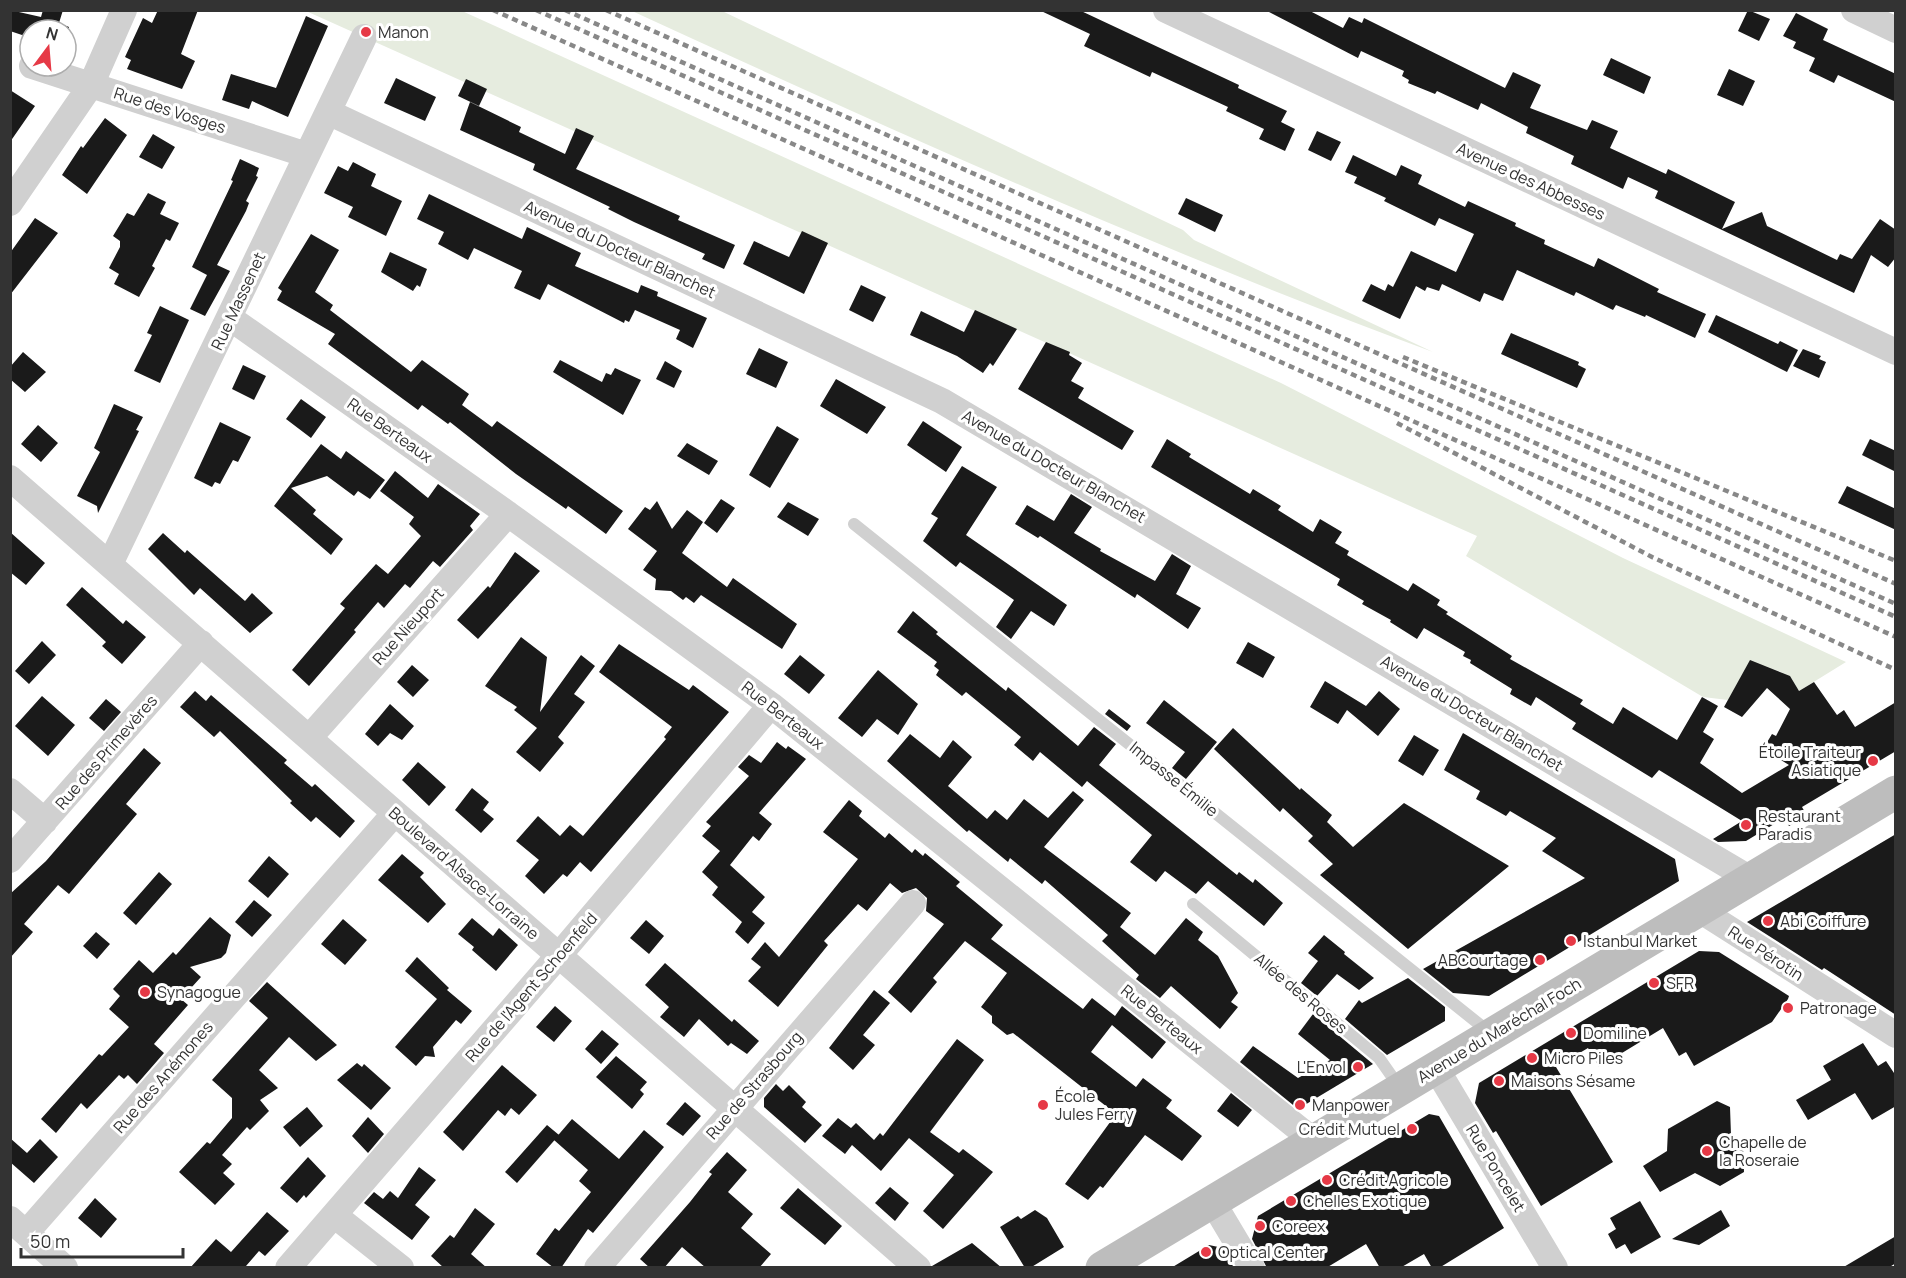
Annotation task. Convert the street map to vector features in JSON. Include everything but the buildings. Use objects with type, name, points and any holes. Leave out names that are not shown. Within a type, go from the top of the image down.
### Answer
[{"type":"street","points":[[10,202],[90,85],[124,10]]},
{"type":"street","name":"Avenue des Abbesses","points":[[1166,10],[1892,344]]},
{"type":"street","points":[[1854,10],[1896,30]]},
{"type":"street","name":"Rue Massenet","points":[[110,564],[364,37]]},
{"type":"street","name":"Rue des Vosges","points":[[68,78],[307,155]]},
{"type":"street","name":"Avenue du Docteur Blanchet","points":[[328,112],[942,401],[1749,878]]},
{"type":"street","name":"Rue Berteaux","points":[[230,318],[508,514],[771,705],[1314,1141]]},
{"type":"street","name":"Boulevard Alsace-Lorraine","points":[[10,478],[735,1106],[918,1268]]},
{"type":"street","name":"Rue Nieuport","points":[[309,738],[508,514]]},
{"type":"street","name":"Rue des Primevères","points":[[10,860],[201,643]]},
{"type":"street","name":"Rue de l'Agent Schoenfeld","points":[[288,1268],[559,955],[771,705]]},
{"type":"street","points":[[10,790],[45,821]]},
{"type":"street","name":"Avenue du Maréchal Foch","points":[[1102,1268],[1749,878],[1896,792]]},
{"type":"street","name":"Rue des Anémones","points":[[18,1226],[395,813]]},
{"type":"street","name":"Rue de Strasbourg","points":[[597,1268],[913,903]]},
{"type":"street","name":"Rue Pérotin","points":[[1698,909],[1896,1035]]},
{"type":"street","name":"Rue Poncelet","points":[[1436,1068],[1555,1268]]},
{"type":"street","points":[[1212,1201],[1252,1268]]},
{"type":"street","points":[[334,1215],[401,1268]]},
{"type":"street","points":[[18,1226],[65,1268]]},
{"type":"lane","name":"Impasse Émilie","points":[[854,524],[1493,1034]]},
{"type":"lane","name":"Allée des Roses","points":[[1193,904],[1379,1058],[1401,1089]]},
{"type":"shaded area","points":[[306,11],[462,11],[1281,383],[1623,558],[1846,662],[1799,691],[1781,672],[1750,661],[1728,700],[1703,697],[1466,556],[1477,536]]},
{"type":"shaded area","points":[[632,11],[722,11],[1183,230],[1194,240],[1433,352],[1129,232]]},
{"type":"railway","points":[[493,10],[1896,637]]},
{"type":"railway","points":[[536,10],[1896,617]]},
{"type":"railway","points":[[565,10],[1896,604]]},
{"type":"railway","points":[[606,10],[1896,584]]},
{"type":"railway","points":[[1403,357],[1896,561]]},
{"type":"railway","points":[[1397,423],[1652,557],[1896,670]]},
{"type":"place","name":"Manon","points":[[366,32]]},
{"type":"place","name":"Étoile Traiteur Asiatique","points":[[1873,761]]},
{"type":"place","name":"Restaurant Paradis","points":[[1746,825]]},
{"type":"place","name":"Abi Coiffure","points":[[1768,921]]},
{"type":"place","name":"Istanbul Market","points":[[1571,941]]},
{"type":"place","name":"ABCourtage","points":[[1540,960]]},
{"type":"place","name":"SFR","points":[[1654,983]]},
{"type":"place","name":"Synagogue","points":[[145,992]]},
{"type":"place","name":"Patronage","points":[[1788,1008]]},
{"type":"place","name":"Domiline","points":[[1571,1033]]},
{"type":"place","name":"Micro Piles","points":[[1532,1058]]},
{"type":"place","name":"L'Envol","points":[[1358,1067]]},
{"type":"place","name":"Maisons Sésame","points":[[1499,1081]]},
{"type":"place","name":"École Jules Ferry","points":[[1043,1105]]},
{"type":"place","name":"Manpower","points":[[1300,1105]]},
{"type":"place","name":"Crédit Mutuel","points":[[1412,1129]]},
{"type":"place","name":"Chapelle de la Roseraie","points":[[1707,1151]]},
{"type":"place","name":"Crédit Agricole","points":[[1327,1180]]},
{"type":"place","name":"Chelles Exotique","points":[[1291,1201]]},
{"type":"place","name":"Coreex","points":[[1260,1226]]},
{"type":"place","name":"Optical Center","points":[[1206,1252]]}]
